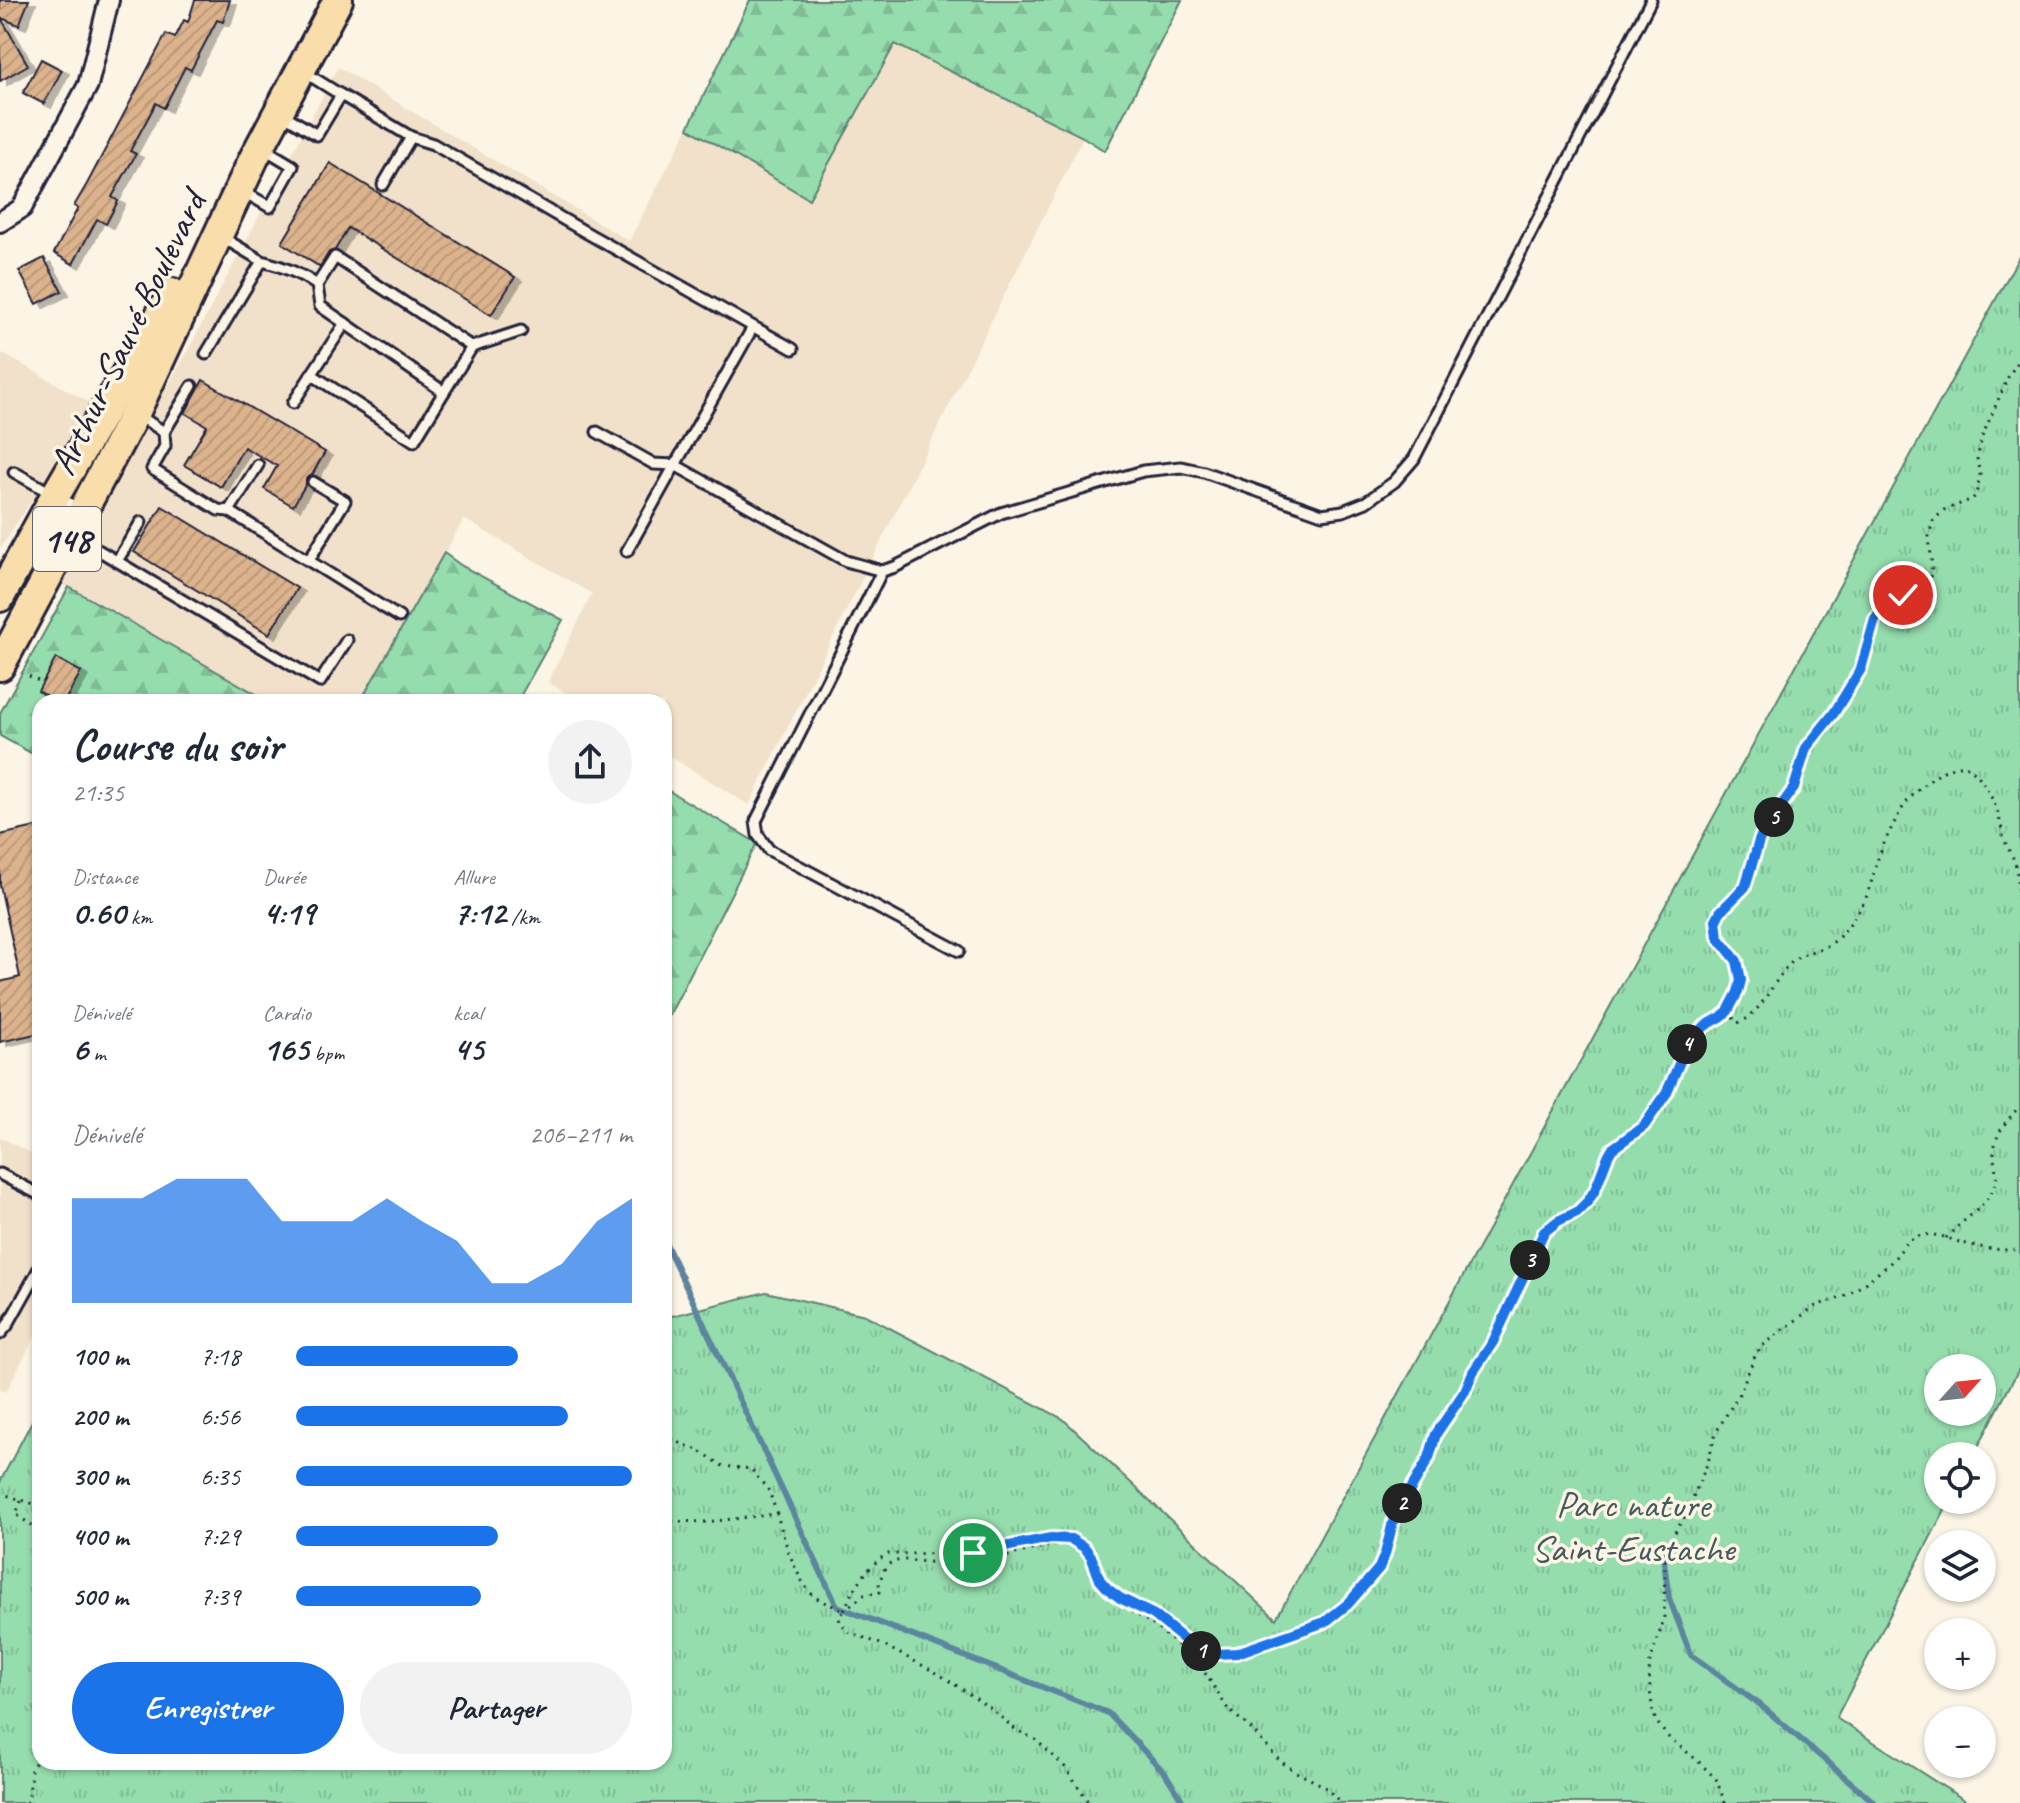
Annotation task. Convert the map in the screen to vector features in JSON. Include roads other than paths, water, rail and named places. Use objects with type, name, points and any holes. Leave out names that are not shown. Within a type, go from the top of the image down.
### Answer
[{"type":"main road","name":"Arthur-Sauvé Boulevard","points":[[0,666],[77,522],[123,405],[338,0]]},
{"type":"main road","name":"Arthur-Sauvé Boulevard","points":[[0,597],[49,507],[123,405]]},
{"type":"street","points":[[0,222],[22,208],[88,85],[109,0]]},
{"type":"lane","points":[[597,432],[654,464],[675,465],[846,561],[882,571],[1001,513],[1143,471],[1181,467],[1193,469],[1322,514],[1343,511],[1366,502],[1394,482],[1414,459],[1651,0]]},
{"type":"lane","points":[[301,71],[411,137],[433,144],[793,349]]},
{"type":"lane","points":[[278,111],[317,135],[341,95]]},
{"type":"lane","points":[[383,185],[411,137]]},
{"type":"lane","points":[[238,189],[270,207],[293,166],[257,152]]},
{"type":"lane","points":[[214,232],[262,261],[287,268],[317,285]]},
{"type":"lane","points":[[444,392],[320,306],[317,285],[335,257],[472,347]]},
{"type":"lane","points":[[206,354],[262,261]]},
{"type":"lane","points":[[293,403],[345,323]]},
{"type":"lane","points":[[627,551],[753,327]]},
{"type":"lane","points":[[311,374],[414,441],[472,347],[521,331]]},
{"type":"lane","points":[[192,386],[164,432],[165,446],[152,469],[218,510],[229,511],[399,617]]},
{"type":"lane","points":[[123,405],[164,432]]},
{"type":"lane","points":[[229,511],[258,465]]},
{"type":"lane","points":[[14,472],[49,507],[77,522],[117,561],[320,682],[347,640]]},
{"type":"lane","points":[[309,560],[345,501],[313,482]]},
{"type":"lane","points":[[49,507],[77,522]]},
{"type":"lane","points":[[117,561],[141,522]]},
{"type":"lane","points":[[882,571],[756,821],[758,835],[769,850],[959,951]]},
{"type":"lane","points":[[0,1174],[32,1191]]},
{"type":"lane","points":[[0,1334],[32,1281]]},
{"type":"waterway","points":[[672,1257],[837,1606],[1108,1713],[1165,1773],[1184,1803]]},
{"type":"waterway","points":[[1663,1555],[1669,1598],[1691,1655],[1764,1708],[1875,1803]]},
{"type":"park label","name":"Parc nature Saint-Eustache","points":[[1633,1526]]}]
